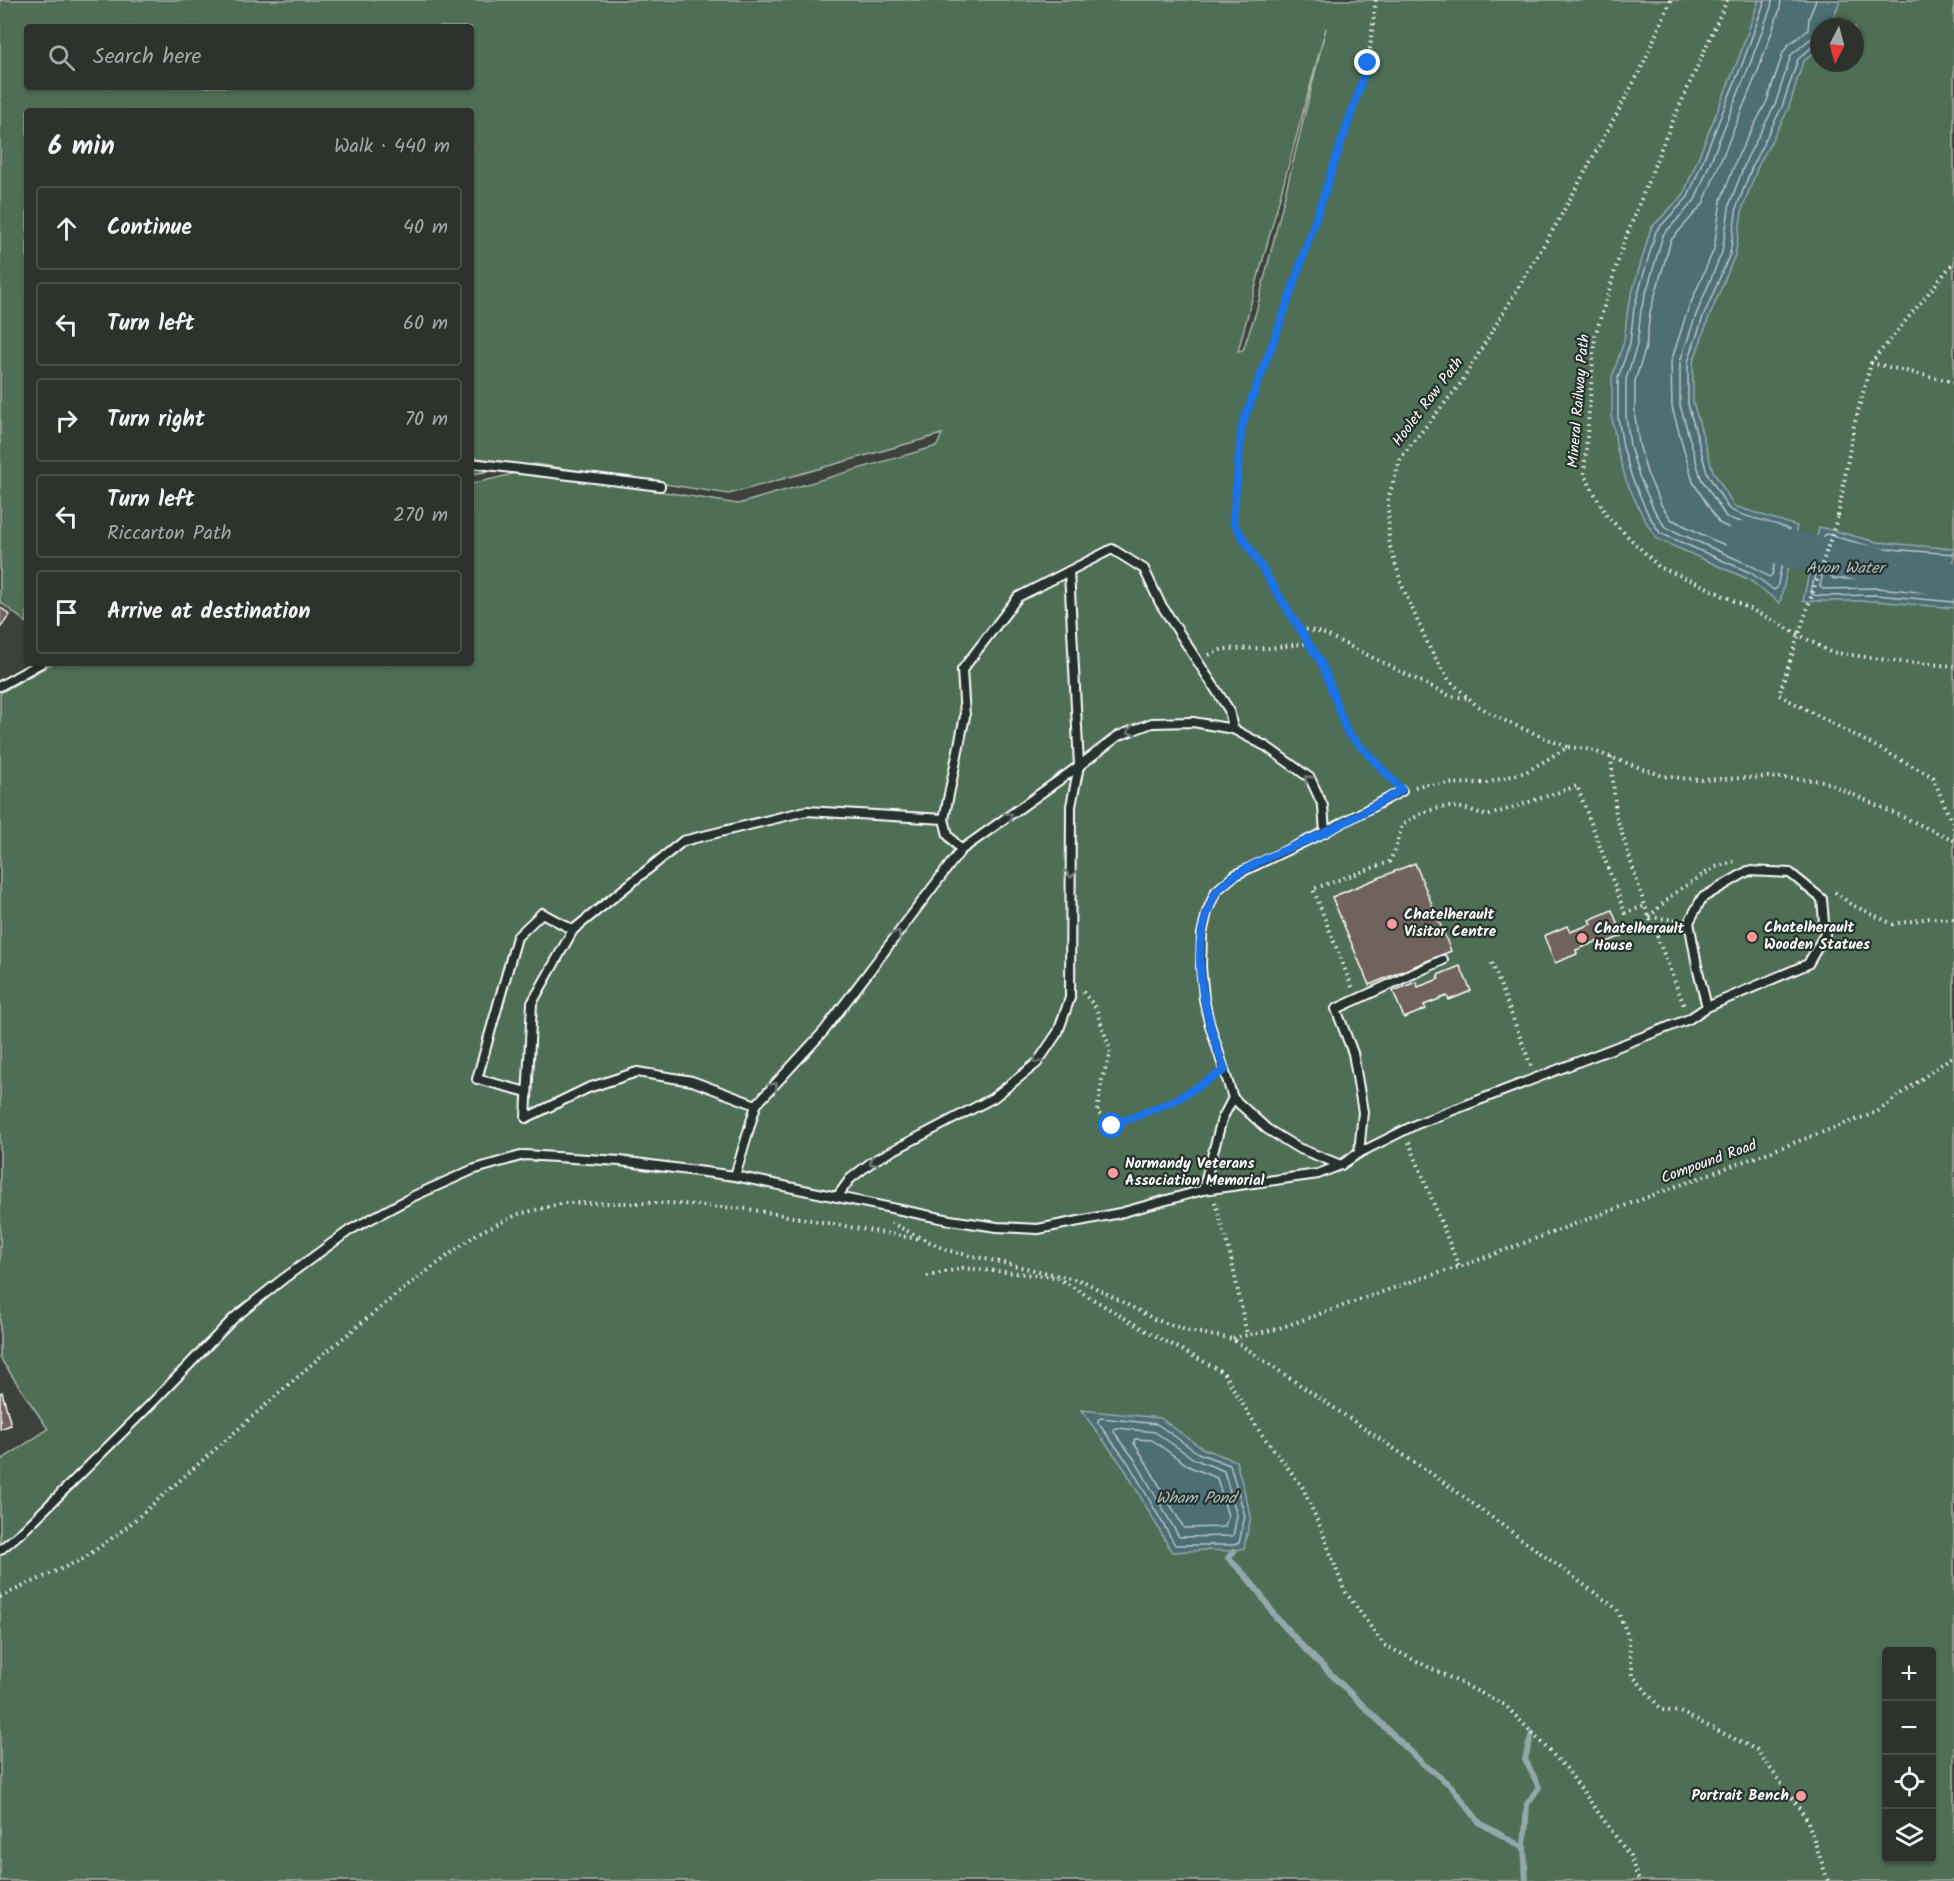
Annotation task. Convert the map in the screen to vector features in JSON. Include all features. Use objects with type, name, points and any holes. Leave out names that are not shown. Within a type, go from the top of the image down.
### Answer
[{"type":"lane","points":[[474,463],[660,486]]},
{"type":"lane","points":[[961,850],[948,835],[944,819],[965,716],[962,670],[1018,597],[1112,549],[1144,569],[1160,603],[1229,710],[1233,729]]},
{"type":"lane","points":[[837,1197],[850,1179],[873,1161],[993,1098],[1037,1063],[1059,1032],[1070,998],[1071,806],[1079,766],[1069,571]]},
{"type":"lane","points":[[0,686],[36,666]]},
{"type":"lane","points":[[735,1176],[756,1106],[824,1031],[961,850],[1118,736],[1152,723],[1193,722],[1233,729],[1267,747],[1310,778],[1323,806],[1325,832]]},
{"type":"lane","points":[[1341,1165],[1298,1148],[1267,1129],[1233,1098],[1209,1022],[1201,967],[1202,934],[1207,912],[1216,891],[1234,875],[1325,832],[1402,790]]},
{"type":"lane","points":[[756,1106],[692,1081],[637,1072],[588,1088],[526,1118],[532,1004],[573,930],[683,841],[806,811],[944,819]]},
{"type":"lane","points":[[0,1550],[150,1405],[234,1318],[350,1230],[414,1196],[472,1170],[524,1155],[620,1161],[735,1176],[950,1220],[998,1227],[1038,1229],[1120,1213],[1203,1190],[1318,1174],[1341,1165],[1359,1153],[1417,1124],[1536,1080],[1689,1019],[1707,1007],[1808,964],[1825,934],[1822,900],[1790,873],[1748,872],[1702,898],[1689,922],[1707,1007]]},
{"type":"lane","points":[[527,1092],[477,1079],[517,937],[542,913],[573,930]]},
{"type":"lane","points":[[1359,1153],[1363,1112],[1359,1086],[1353,1053],[1336,1009],[1443,960]]},
{"type":"lane","points":[[1203,1190],[1222,1119],[1233,1098]]},
{"type":"path","points":[[1376,0],[1368,63],[1284,313],[1242,425],[1233,522],[1323,666],[1347,732],[1402,790],[1426,784],[1486,783],[1526,772],[1568,747]]},
{"type":"path","name":"Hoolet Row Path","points":[[1671,0],[1639,73],[1557,223],[1461,382],[1401,457],[1388,499],[1389,543],[1403,588],[1430,649],[1449,680],[1476,705],[1507,722],[1568,747],[1588,749],[1663,776],[1699,780],[1768,777],[1823,781],[1954,840]]},
{"type":"path","name":"Mineral Railway Path","points":[[1727,0],[1664,141],[1627,235],[1595,336],[1584,474],[1607,516],[1659,567],[1700,584],[1830,652],[1902,662],[1954,666]]},
{"type":"path","points":[[1954,262],[1871,363],[1854,426],[1838,516],[1779,695],[1933,777],[1954,828]]},
{"type":"path","points":[[1871,363],[1954,382]]},
{"type":"path","points":[[1300,629],[1325,634],[1450,696],[1469,698]]},
{"type":"path","points":[[1197,660],[1223,649],[1269,648],[1309,643]]},
{"type":"path","points":[[1611,757],[1616,815],[1645,906],[1689,1019]]},
{"type":"path","points":[[1356,999],[1313,889],[1389,862],[1402,825],[1424,811],[1449,806],[1487,816],[1577,786],[1625,913],[1645,906]]},
{"type":"path","points":[[1649,916],[1689,922]]},
{"type":"path","points":[[1492,963],[1536,1080]]},
{"type":"path","points":[[1071,977],[1096,1008],[1111,1053],[1102,1078],[1097,1112],[1112,1126],[1176,1100],[1225,1070]]},
{"type":"path","name":"Compound Road","points":[[1232,1339],[1277,1329],[1459,1267],[1877,1112],[1954,1055]]},
{"type":"path","points":[[1414,1153],[1459,1267]]},
{"type":"path","points":[[1213,1196],[1230,1253],[1247,1335]]},
{"type":"path","points":[[0,1597],[83,1559],[127,1527],[320,1356],[396,1294],[478,1233],[519,1214],[564,1203],[668,1203],[748,1209],[925,1240],[946,1250],[1083,1281],[1154,1319],[1189,1331],[1232,1339],[1442,1481],[1617,1610],[1628,1636],[1633,1676],[1662,1710],[1680,1712],[1757,1750],[1807,1819],[1828,1881]]},
{"type":"path","points":[[927,1276],[963,1268],[1056,1277],[1141,1328],[1223,1372],[1260,1432],[1302,1486],[1344,1590],[1384,1645],[1505,1705],[1566,1768],[1630,1856],[1639,1881]]},
{"type":"green space","points":[[0,0],[1954,0],[1954,1881],[0,1881],[0,1461],[48,1429],[0,1358],[0,693],[48,666],[474,666],[474,483],[529,470],[738,504],[937,446],[942,434],[729,494],[535,464],[474,474],[474,108],[24,108],[24,621],[0,602]],"holes":[[[1326,28],[1256,312],[1243,350],[1238,351]]]},
{"type":"water","points":[[1759,0],[1840,0],[1833,18],[1810,18],[1810,56],[1803,62],[1788,110],[1759,164],[1743,207],[1735,255],[1693,363],[1693,402],[1713,471],[1734,506],[1797,526],[1780,603],[1748,579],[1657,539],[1643,517],[1626,480],[1617,449],[1612,418],[1612,377],[1624,341],[1628,307],[1651,228],[1683,195],[1738,60]]},
{"type":"water","name":"Avon Water","points":[[1819,527],[1877,542],[1954,549],[1954,608],[1876,601],[1803,601]]},
{"type":"water","name":"Wham Pond","points":[[1081,1410],[1160,1418],[1202,1448],[1236,1461],[1251,1516],[1244,1548],[1234,1551],[1172,1552],[1124,1468]]},
{"type":"building","points":[[0,607],[10,615],[0,628]]},
{"type":"building","name":"Chatelherault Visitor Centre","points":[[1415,863],[1451,951],[1369,985],[1332,897]]},
{"type":"building","name":"Chatelherault House","points":[[1612,910],[1622,936],[1600,945],[1598,941],[1576,950],[1577,954],[1555,963],[1544,936],[1567,926],[1570,932],[1591,924],[1589,920]]},
{"type":"building","points":[[1460,966],[1471,991],[1449,1000],[1447,996],[1424,1005],[1426,1009],[1404,1018],[1393,991],[1416,982],[1418,987],[1439,979],[1438,975]]},
{"type":"building","points":[[2,1392],[11,1425],[0,1429],[0,1393]]},
{"type":"waterway","name":"Avon Water","points":[[1743,540],[1954,580]]},
{"type":"waterway","points":[[1234,1551],[1228,1558],[1244,1574],[1275,1616],[1306,1650],[1421,1762],[1451,1786],[1480,1823],[1524,1848],[1526,1881]]},
{"type":"waterway","points":[[1524,1848],[1527,1804],[1539,1787],[1525,1759],[1532,1733]]},
{"type":"place","name":"Chatelherault Visitor Centre","points":[[1392,924]]},
{"type":"place","name":"Chatelherault Wooden Statues","points":[[1752,937]]},
{"type":"place","name":"Chatelherault House","points":[[1582,938]]},
{"type":"place","name":"Normandy Veterans Association Memorial","points":[[1113,1173]]},
{"type":"place","name":"Portrait Bench","points":[[1801,1796]]},
{"type":"route","points":[[1112,1126],[1176,1100],[1225,1070],[1209,1022],[1201,967],[1202,934],[1207,912],[1216,891],[1234,875],[1325,832],[1402,790],[1347,732],[1323,666],[1233,522],[1242,425],[1284,313],[1368,63]]}]
